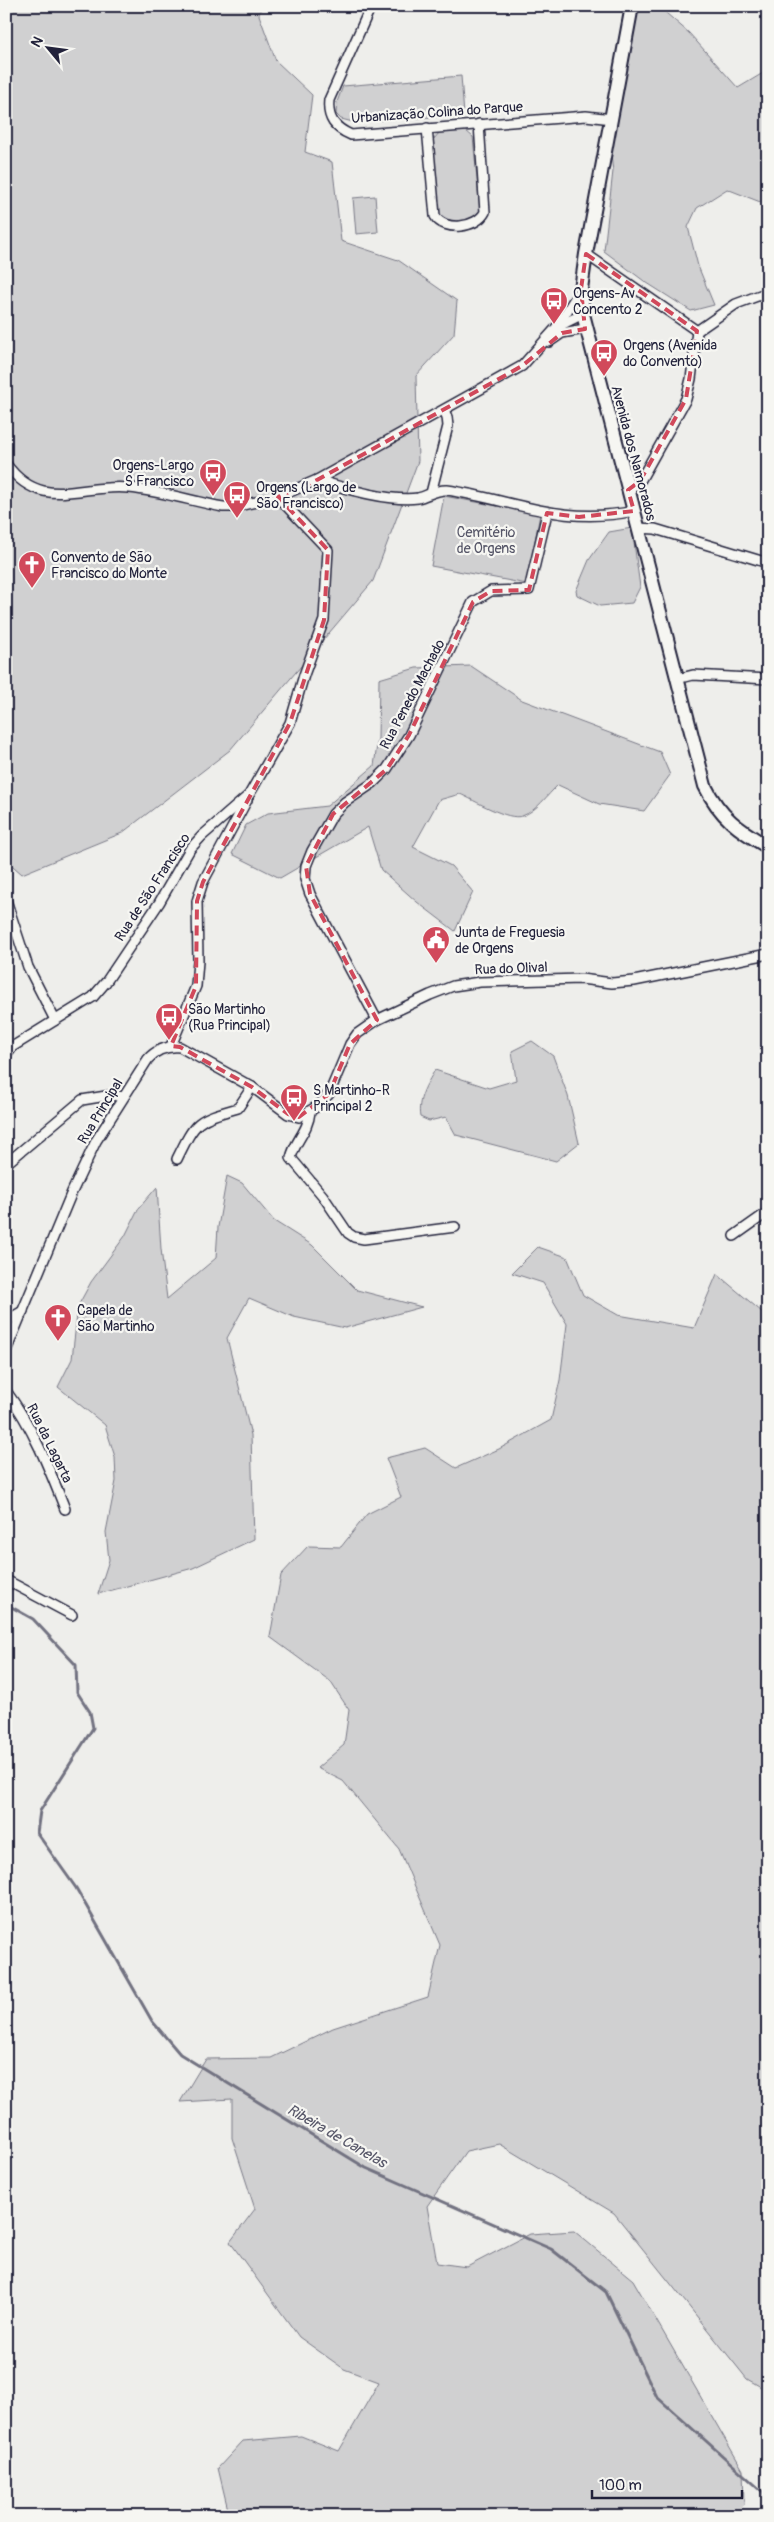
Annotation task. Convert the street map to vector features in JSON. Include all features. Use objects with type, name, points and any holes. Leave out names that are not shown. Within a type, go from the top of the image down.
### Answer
[{"type":"street","name":"Urbanização Colina do Parque","points":[[371,6],[329,100],[328,111],[335,126],[351,135],[586,116],[612,119]]},
{"type":"street","name":"Avenida dos Namorados","points":[[632,6],[586,254],[581,289],[585,329],[634,511],[676,679],[698,760],[713,803],[740,830],[768,847]]},
{"type":"street","points":[[427,128],[435,216],[438,222],[445,226],[474,224],[481,219],[485,212],[479,124]]},
{"type":"street","points":[[586,254],[697,331]]},
{"type":"street","points":[[6,464],[16,477],[28,486],[56,494],[103,488],[129,488],[223,507],[278,497],[317,480],[522,366],[556,328],[581,289]]},
{"type":"street","points":[[628,490],[640,481],[686,398],[691,379],[697,331],[736,304],[768,292]]},
{"type":"street","points":[[556,328],[570,318],[583,314]]},
{"type":"street","points":[[540,348],[562,333],[585,329]]},
{"type":"street","points":[[431,493],[448,426],[444,410]]},
{"type":"street","points":[[317,480],[386,497],[417,498],[444,489],[547,514],[579,517],[616,515],[634,511]]},
{"type":"street","name":"Rua de São Francisco","points":[[8,1047],[93,997],[106,982],[159,902],[190,849],[202,836],[250,796],[290,723],[324,620],[328,550],[278,497]]},
{"type":"street","name":"Rua Penedo Machado","points":[[376,1020],[310,894],[305,879],[306,866],[333,814],[345,802],[372,783],[387,769],[409,735],[473,602],[491,591],[529,590],[547,514]]},
{"type":"street","points":[[638,528],[655,529],[768,563]]},
{"type":"street","points":[[676,679],[693,675],[768,679]]},
{"type":"street","points":[[250,796],[203,882],[197,901],[198,961],[196,986],[171,1046],[180,1047],[252,1087],[288,1114],[299,1117],[310,1112],[309,1125],[293,1150],[292,1158],[323,1196],[348,1233],[364,1239],[455,1227]]},
{"type":"street","points":[[6,900],[28,967],[55,1020]]},
{"type":"street","name":"Rua do Olival","points":[[310,1112],[329,1094],[350,1044],[357,1034],[376,1020],[456,986],[480,982],[553,980],[634,981],[768,954]]},
{"type":"street","name":"Rua Principal","points":[[6,1351],[96,1141],[152,1054],[171,1046]]},
{"type":"street","points":[[177,1159],[188,1135],[198,1122],[206,1117],[238,1108],[252,1087]]},
{"type":"street","points":[[7,1163],[82,1100],[112,1095],[124,1097]]},
{"type":"street","points":[[734,1236],[768,1212]]},
{"type":"street","points":[[6,1318],[11,1318],[23,1311]]},
{"type":"street","name":"Rua da Lagarta","points":[[6,1391],[22,1412],[39,1446],[65,1509]]},
{"type":"street","points":[[6,1580],[72,1615]]},
{"type":"highlighted area","points":[[586,254],[697,331],[686,399],[640,481],[628,490],[634,511],[579,517],[547,513],[529,590],[491,591],[473,602],[409,735],[387,769],[333,814],[306,866],[310,894],[377,1020],[350,1044],[329,1094],[299,1117],[288,1114],[252,1087],[180,1047],[171,1046],[196,986],[197,901],[203,882],[290,723],[324,620],[328,550],[278,497],[317,480],[522,366],[562,333],[585,329],[581,289]]},
{"type":"green space","points":[[6,6],[261,6],[259,15],[276,61],[312,95],[305,152],[332,162],[341,241],[398,260],[457,301],[454,334],[416,376],[418,461],[373,581],[230,750],[122,833],[22,874],[6,860]]},
{"type":"green space","points":[[632,6],[658,6],[689,33],[738,88],[768,70],[768,205],[727,189],[697,208],[688,227],[698,266],[714,305],[691,311],[644,281],[604,251],[613,171],[609,139]]},
{"type":"green space","points":[[461,76],[464,115],[353,122],[341,119],[336,114],[337,102],[343,86]]},
{"type":"green space","points":[[466,131],[473,137],[480,210],[478,217],[463,221],[453,221],[439,215],[433,140],[440,132]]},
{"type":"green space","points":[[375,196],[378,232],[356,234],[353,198]]},
{"type":"green space","name":"Cemitério de Orgens","points":[[444,496],[540,514],[527,584],[431,566]]},
{"type":"green space","points":[[632,528],[640,587],[632,603],[600,606],[577,595],[576,591],[589,560],[609,532]]},
{"type":"green space","points":[[471,666],[522,700],[660,752],[670,775],[644,811],[599,804],[558,785],[537,807],[527,814],[516,817],[500,813],[460,794],[439,800],[413,847],[451,866],[473,892],[455,931],[417,902],[381,870],[368,827],[280,878],[232,854],[246,825],[268,813],[327,806],[374,766],[378,738],[379,679],[416,668]]},
{"type":"green space","points":[[532,1041],[553,1056],[568,1096],[579,1143],[556,1161],[456,1135],[446,1117],[429,1121],[420,1117],[421,1099],[435,1070],[489,1088],[516,1080],[512,1051]]},
{"type":"green space","points":[[227,1176],[242,1183],[274,1221],[312,1245],[357,1290],[422,1307],[345,1328],[294,1317],[249,1298],[227,1338],[251,1435],[254,1539],[193,1568],[98,1594],[109,1560],[106,1532],[116,1481],[115,1457],[105,1425],[58,1387],[72,1359],[78,1306],[91,1282],[125,1236],[139,1208],[157,1187],[161,1249],[167,1299],[216,1258],[218,1227]]},
{"type":"green space","points":[[538,1247],[567,1257],[583,1295],[618,1315],[694,1328],[717,1274],[762,1312],[768,1311],[768,2391],[747,2379],[614,2213],[499,2144],[466,2151],[427,2206],[437,2263],[467,2267],[530,2234],[574,2231],[633,2280],[743,2470],[744,2505],[733,2516],[287,2516],[229,2514],[218,2468],[243,2441],[301,2436],[339,2451],[379,2382],[344,2369],[299,2337],[230,2242],[255,2209],[232,2138],[232,2099],[180,2102],[206,2059],[271,2058],[333,2028],[428,1997],[440,1945],[399,1849],[343,1781],[317,1768],[344,1745],[349,1710],[330,1681],[270,1637],[281,1575],[308,1546],[341,1547],[367,1514],[401,1497],[386,1458],[425,1448],[456,1468],[499,1449],[551,1420],[560,1380],[567,1324],[543,1283],[512,1273]]},
{"type":"waterway","name":"Ribeira de Canelas","points":[[6,1604],[33,1619],[76,1665],[77,1692],[90,1712],[93,1728],[40,1811],[37,1833],[76,1888],[152,2021],[180,2054],[366,2168],[551,2249],[606,2292],[657,2397],[763,2492],[768,2513]]},
{"type":"place","name":"Orgens-Av Concento 2","points":[[554,325]]},
{"type":"place","name":"Orgens (Avenida do Convento)","points":[[604,377]]},
{"type":"place","name":"Orgens-Largo S Francisco","points":[[213,497]]},
{"type":"place","name":"Orgens (Largo de São Francisco)","points":[[237,519]]},
{"type":"place","name":"Convento de São Francisco do Monte","points":[[32,589]]},
{"type":"place","name":"Junta de Freguesia de Orgens","points":[[436,964]]},
{"type":"place","name":"São Martinho (Rua Principal)","points":[[169,1041]]},
{"type":"place","name":"S Martinho-R Principal 2","points":[[294,1122]]},
{"type":"place","name":"Capela de São Martinho","points":[[58,1342]]}]
